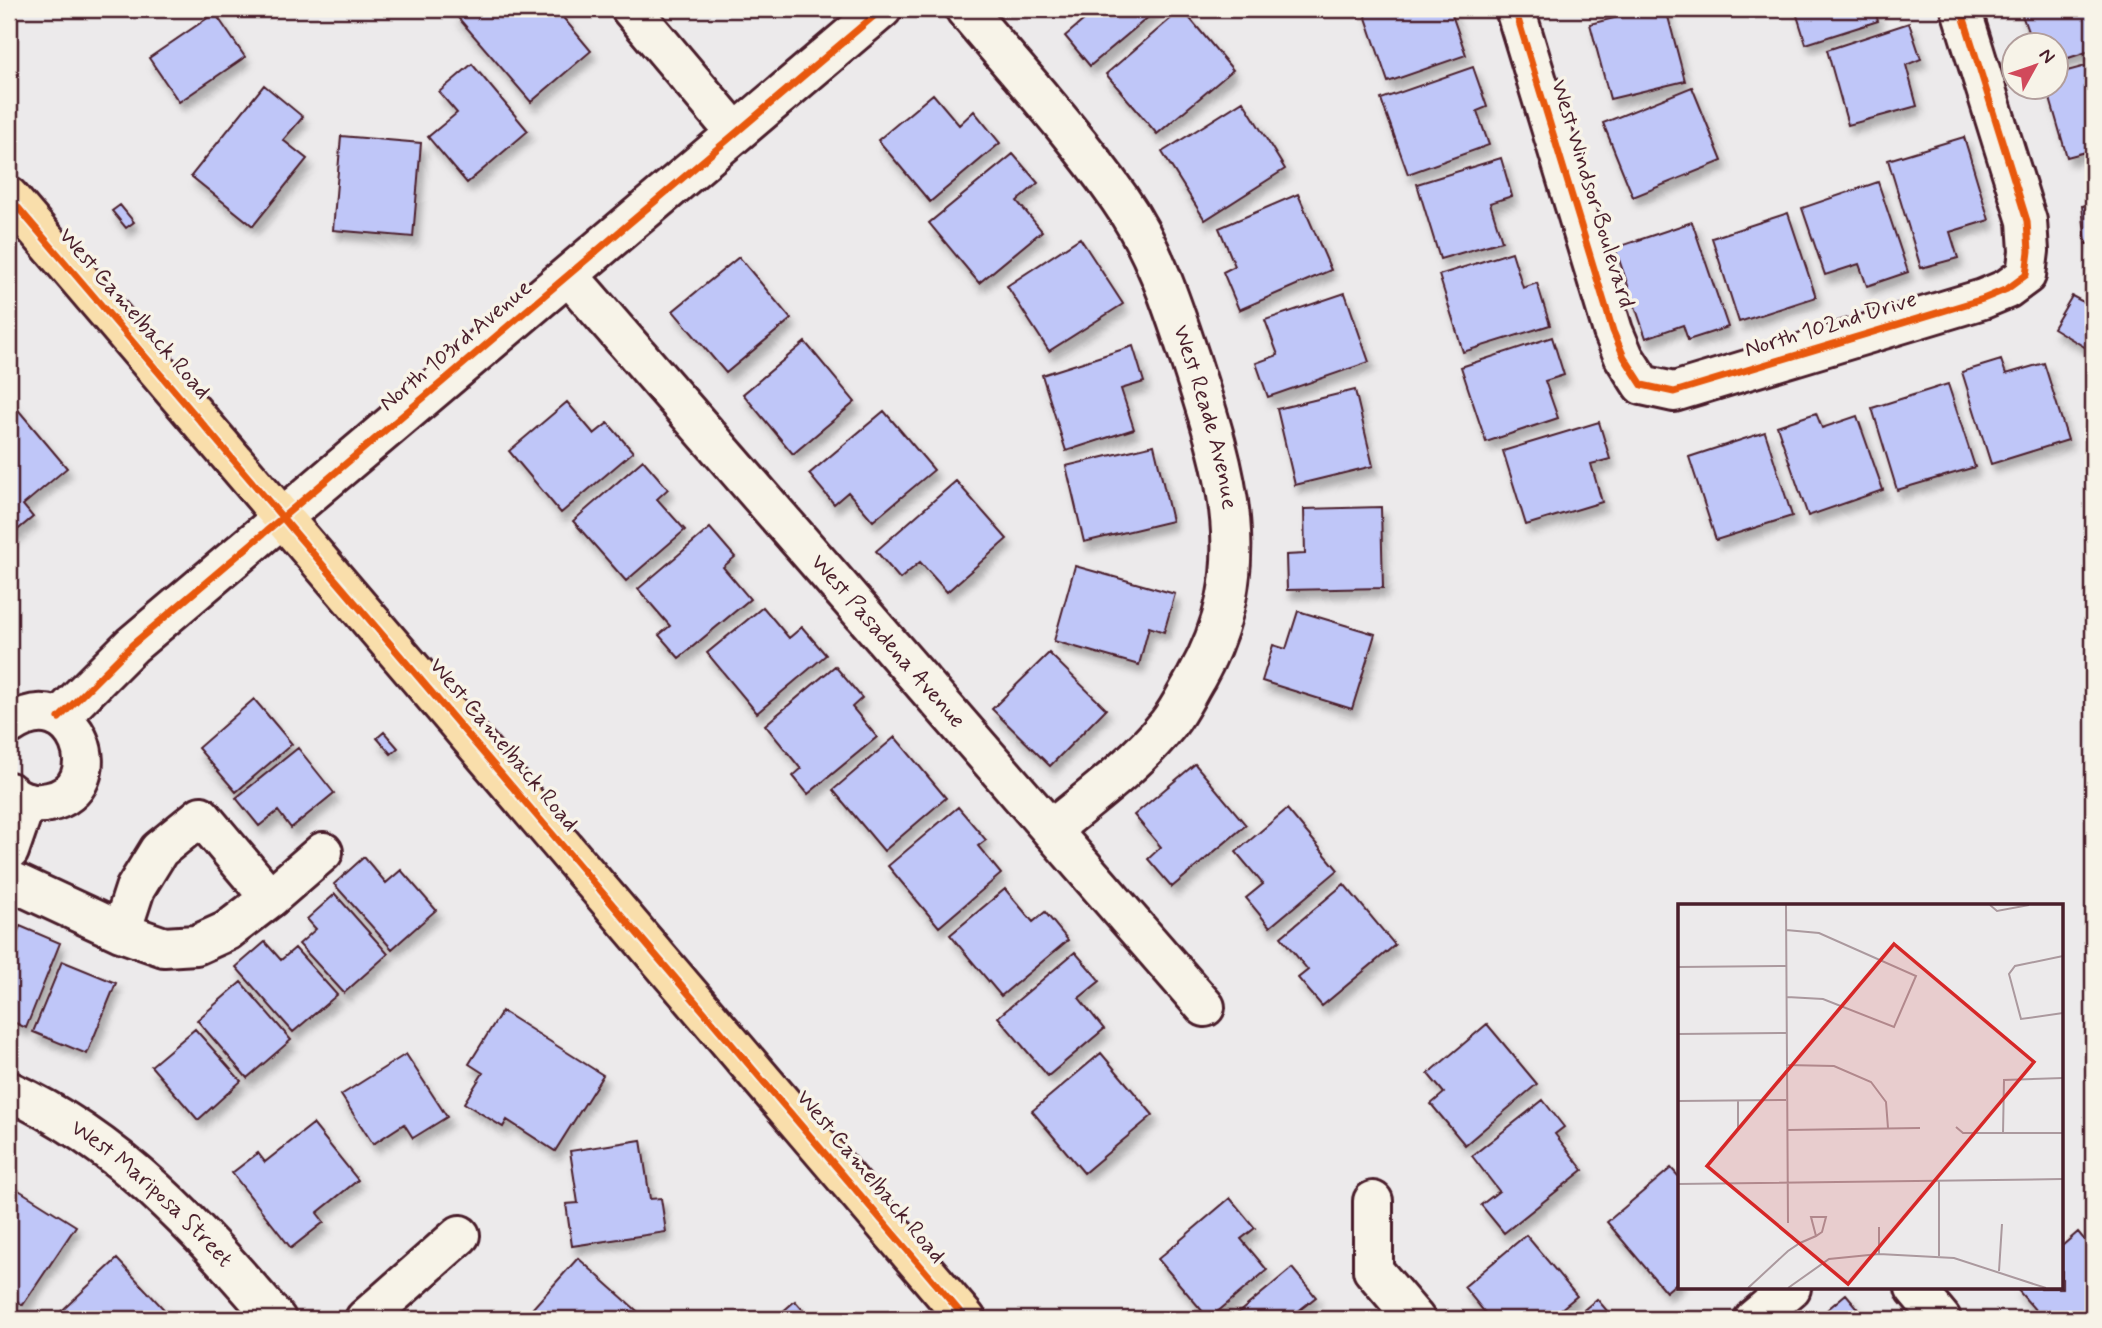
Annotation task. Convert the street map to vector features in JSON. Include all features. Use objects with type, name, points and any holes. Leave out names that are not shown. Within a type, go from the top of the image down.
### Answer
[{"type":"main road","name":"West Camelback Road","points":[[9,197],[967,1319]]},
{"type":"street","points":[[631,9],[735,132]]},
{"type":"street","name":"North 103rd Avenue","points":[[59,718],[132,645],[882,9]]},
{"type":"street","name":"West Reade Avenue","points":[[965,9],[1066,129],[1119,198],[1143,238],[1165,286],[1202,396],[1225,478],[1231,517],[1232,566],[1223,618],[1207,659],[1169,723],[1125,768],[1051,830]]},
{"type":"street","name":"West Windsor Boulevard","points":[[1516,9],[1613,331],[1624,357],[1642,385]]},
{"type":"street","name":"North 102nd Drive","points":[[1642,385],[1674,392],[1983,299],[2007,289],[2026,275],[2029,251],[2027,221],[1961,9]]},
{"type":"street","name":"West Pasadena Avenue","points":[[569,276],[1205,1007]]},
{"type":"street","points":[[9,725],[32,713],[59,718],[71,727],[80,739],[83,761],[78,782],[68,793],[55,801],[41,803],[18,797],[9,851]]},
{"type":"street","points":[[121,932],[135,889],[159,849],[201,816],[270,898]]},
{"type":"street","points":[[9,880],[121,932],[164,947],[196,945],[227,932],[323,852]]},
{"type":"street","name":"West Mariposa Street","points":[[9,1091],[81,1130],[121,1160],[210,1242],[276,1319]]},
{"type":"street","points":[[1373,1201],[1373,1269],[1415,1319]]},
{"type":"street","points":[[365,1319],[460,1235]]},
{"type":"street","points":[[1754,1319],[1789,1290]]},
{"type":"street","points":[[1916,1290],[1941,1319]]},
{"type":"building","points":[[461,9],[556,9],[591,51],[531,102],[455,14]]},
{"type":"building","points":[[1077,9],[1158,9],[1090,66],[1065,36],[1085,19]]},
{"type":"building","points":[[1182,9],[1233,70],[1157,134],[1106,74]]},
{"type":"building","points":[[1363,9],[1450,9],[1466,55],[1388,82]]},
{"type":"building","points":[[1650,9],[1666,9],[1685,81],[1610,99],[1590,24]]},
{"type":"building","points":[[1795,9],[1874,9],[1878,21],[1806,44]]},
{"type":"building","points":[[2020,9],[2093,9],[2093,50],[2070,57],[2070,32],[2028,32]]},
{"type":"building","points":[[215,13],[245,57],[179,102],[149,58]]},
{"type":"building","points":[[1909,23],[1921,59],[1906,65],[1917,106],[1848,125],[1827,50]]},
{"type":"building","points":[[472,64],[528,131],[467,183],[428,137],[457,113],[439,92]]},
{"type":"building","points":[[2093,64],[2093,150],[2067,157],[2051,102],[2070,102],[2070,70]]},
{"type":"building","points":[[1473,67],[1487,107],[1477,111],[1489,145],[1408,174],[1381,99]]},
{"type":"building","points":[[264,85],[303,117],[283,140],[307,159],[253,226],[191,176]]},
{"type":"building","points":[[1692,87],[1722,161],[1633,197],[1603,123]]},
{"type":"building","points":[[933,94],[959,125],[974,111],[1000,143],[930,202],[878,140]]},
{"type":"building","points":[[1243,101],[1285,169],[1205,220],[1162,152]]},
{"type":"building","points":[[341,136],[421,143],[413,237],[333,230]]},
{"type":"building","points":[[1964,137],[1989,220],[1950,232],[1958,258],[1921,268],[1888,160]]},
{"type":"building","points":[[1013,154],[1038,183],[1017,201],[1042,231],[979,283],[929,223]]},
{"type":"building","points":[[1501,158],[1512,196],[1490,203],[1502,241],[1440,259],[1417,184]]},
{"type":"building","points":[[1878,182],[1908,272],[1867,286],[1859,264],[1825,275],[1802,208]]},
{"type":"building","points":[[1298,194],[1331,270],[1239,310],[1223,272],[1235,266],[1219,228]]},
{"type":"building","points":[[120,205],[134,222],[126,228],[112,211]]},
{"type":"building","points":[[2093,205],[2093,243],[2086,244],[2082,206]]},
{"type":"building","points":[[1788,213],[1816,297],[1739,322],[1712,238]]},
{"type":"building","points":[[1692,222],[1728,327],[1688,340],[1683,325],[1646,338],[1615,248]]},
{"type":"building","points":[[1080,238],[1123,304],[1049,351],[1007,286]]},
{"type":"building","points":[[1512,252],[1523,288],[1537,283],[1550,325],[1463,352],[1439,275]]},
{"type":"building","points":[[739,257],[791,319],[726,373],[673,311]]},
{"type":"building","points":[[1345,293],[1369,362],[1268,397],[1256,363],[1278,355],[1265,320]]},
{"type":"building","points":[[2072,296],[2093,307],[2093,352],[2053,328]]},
{"type":"building","points":[[1552,337],[1564,375],[1545,381],[1558,418],[1486,442],[1461,367]]},
{"type":"building","points":[[805,342],[855,402],[793,454],[743,394]]},
{"type":"building","points":[[1133,346],[1144,382],[1121,389],[1134,429],[1066,451],[1042,375]]},
{"type":"building","points":[[2001,360],[2006,374],[2044,363],[2068,440],[1991,464],[1962,372]]},
{"type":"building","points":[[1948,384],[1975,467],[1897,490],[1872,408]]},
{"type":"building","points":[[1355,390],[1373,466],[1295,485],[1277,409]]},
{"type":"building","points":[[9,399],[67,468],[23,505],[33,517],[9,537]]},
{"type":"building","points":[[567,402],[594,434],[608,423],[633,452],[561,513],[509,451]]},
{"type":"building","points":[[884,411],[934,470],[873,521],[848,492],[834,504],[809,474]]},
{"type":"building","points":[[1816,413],[1822,428],[1857,416],[1883,490],[1808,516],[1777,426]]},
{"type":"building","points":[[1599,422],[1610,459],[1591,464],[1602,502],[1526,525],[1503,451]]},
{"type":"building","points":[[1765,432],[1792,516],[1716,540],[1689,457]]},
{"type":"building","points":[[1154,445],[1172,521],[1084,542],[1066,466]]},
{"type":"building","points":[[643,460],[668,489],[657,499],[685,530],[626,581],[573,521]]},
{"type":"building","points":[[956,481],[1007,539],[947,592],[920,562],[900,579],[876,551]]},
{"type":"building","points":[[1381,507],[1383,588],[1287,590],[1286,555],[1305,554],[1304,509]]},
{"type":"building","points":[[710,528],[735,557],[723,567],[750,599],[679,658],[659,635],[670,626],[638,589]]},
{"type":"building","points":[[1075,566],[1175,594],[1164,632],[1149,627],[1139,665],[1054,641]]},
{"type":"building","points":[[763,607],[789,638],[802,627],[826,655],[757,713],[707,653]]},
{"type":"building","points":[[1298,611],[1375,634],[1352,709],[1262,681],[1273,645],[1286,649]]},
{"type":"building","points":[[1049,653],[1106,709],[1050,766],[992,709]]},
{"type":"building","points":[[835,666],[862,698],[852,707],[877,737],[808,794],[793,776],[801,769],[765,725]]},
{"type":"building","points":[[254,699],[292,744],[236,792],[198,748]]},
{"type":"building","points":[[384,732],[398,748],[391,754],[377,738]]},
{"type":"building","points":[[895,737],[946,798],[884,851],[833,790]]},
{"type":"building","points":[[298,748],[334,793],[291,828],[278,811],[259,826],[236,798]]},
{"type":"building","points":[[1195,764],[1246,825],[1172,887],[1148,859],[1161,847],[1134,815]]},
{"type":"building","points":[[958,807],[986,840],[978,846],[1001,874],[939,927],[888,866]]},
{"type":"building","points":[[1287,809],[1338,870],[1270,927],[1246,898],[1263,884],[1236,852]]},
{"type":"building","points":[[364,857],[386,883],[401,870],[436,910],[392,949],[334,884]]},
{"type":"building","points":[[1344,884],[1395,945],[1322,1006],[1298,978],[1308,970],[1281,937]]},
{"type":"building","points":[[1005,889],[1033,922],[1045,912],[1068,940],[1001,996],[950,935]]},
{"type":"building","points":[[335,894],[388,954],[344,993],[299,944],[316,929],[307,919]]},
{"type":"building","points":[[20,926],[60,943],[26,1028],[9,1020],[9,953]]},
{"type":"building","points":[[265,942],[281,960],[295,948],[337,995],[293,1032],[236,967]]},
{"type":"building","points":[[1075,952],[1100,981],[1079,998],[1104,1029],[1048,1076],[998,1017]]},
{"type":"building","points":[[62,961],[116,983],[87,1054],[33,1032]]},
{"type":"building","points":[[241,982],[291,1040],[247,1078],[197,1020]]},
{"type":"building","points":[[502,1011],[603,1075],[555,1151],[507,1120],[503,1127],[464,1103],[483,1073],[469,1064]]},
{"type":"building","points":[[1487,1024],[1537,1084],[1465,1145],[1431,1104],[1444,1093],[1428,1074]]},
{"type":"building","points":[[195,1029],[241,1081],[198,1120],[151,1066]]},
{"type":"building","points":[[1101,1053],[1153,1115],[1084,1173],[1032,1111]]},
{"type":"building","points":[[406,1054],[447,1117],[413,1138],[404,1124],[373,1144],[341,1095]]},
{"type":"building","points":[[1543,1100],[1564,1127],[1555,1134],[1583,1170],[1504,1233],[1481,1205],[1499,1191],[1472,1156]]},
{"type":"building","points":[[313,1124],[358,1180],[317,1213],[324,1222],[291,1248],[232,1173],[258,1153],[265,1162]]},
{"type":"building","points":[[641,1140],[650,1199],[661,1198],[666,1232],[572,1246],[566,1204],[578,1203],[570,1151]]},
{"type":"building","points":[[1671,1168],[1678,1176],[1678,1282],[1666,1292],[1607,1222]]},
{"type":"building","points":[[9,1184],[76,1226],[23,1305],[9,1296]]},
{"type":"building","points":[[1230,1198],[1255,1228],[1241,1239],[1267,1270],[1209,1319],[1158,1259]]},
{"type":"building","points":[[2078,1232],[2093,1250],[2093,1319],[2043,1319],[2018,1290],[2064,1290],[2064,1244]]},
{"type":"building","points":[[1526,1235],[1577,1296],[1549,1319],[1490,1319],[1464,1287]]},
{"type":"building","points":[[578,1258],[645,1318],[523,1319]]},
{"type":"building","points":[[117,1259],[173,1319],[53,1319]]},
{"type":"building","points":[[1292,1268],[1316,1297],[1296,1313],[1301,1319],[1231,1319]]},
{"type":"building","points":[[1846,1294],[1867,1319],[1816,1319]]},
{"type":"building","points":[[1597,1299],[1614,1319],[1573,1319]]},
{"type":"building","points":[[795,1301],[811,1319],[774,1319]]},
{"type":"cycle path","points":[[59,718],[132,645],[882,9]]},
{"type":"cycle path","points":[[1515,9],[1613,331],[1624,357],[1642,385],[1674,392],[1983,299],[2007,289],[2026,275],[2029,251],[2027,221],[1961,9]]},
{"type":"cycle path","points":[[9,197],[966,1319]]}]
